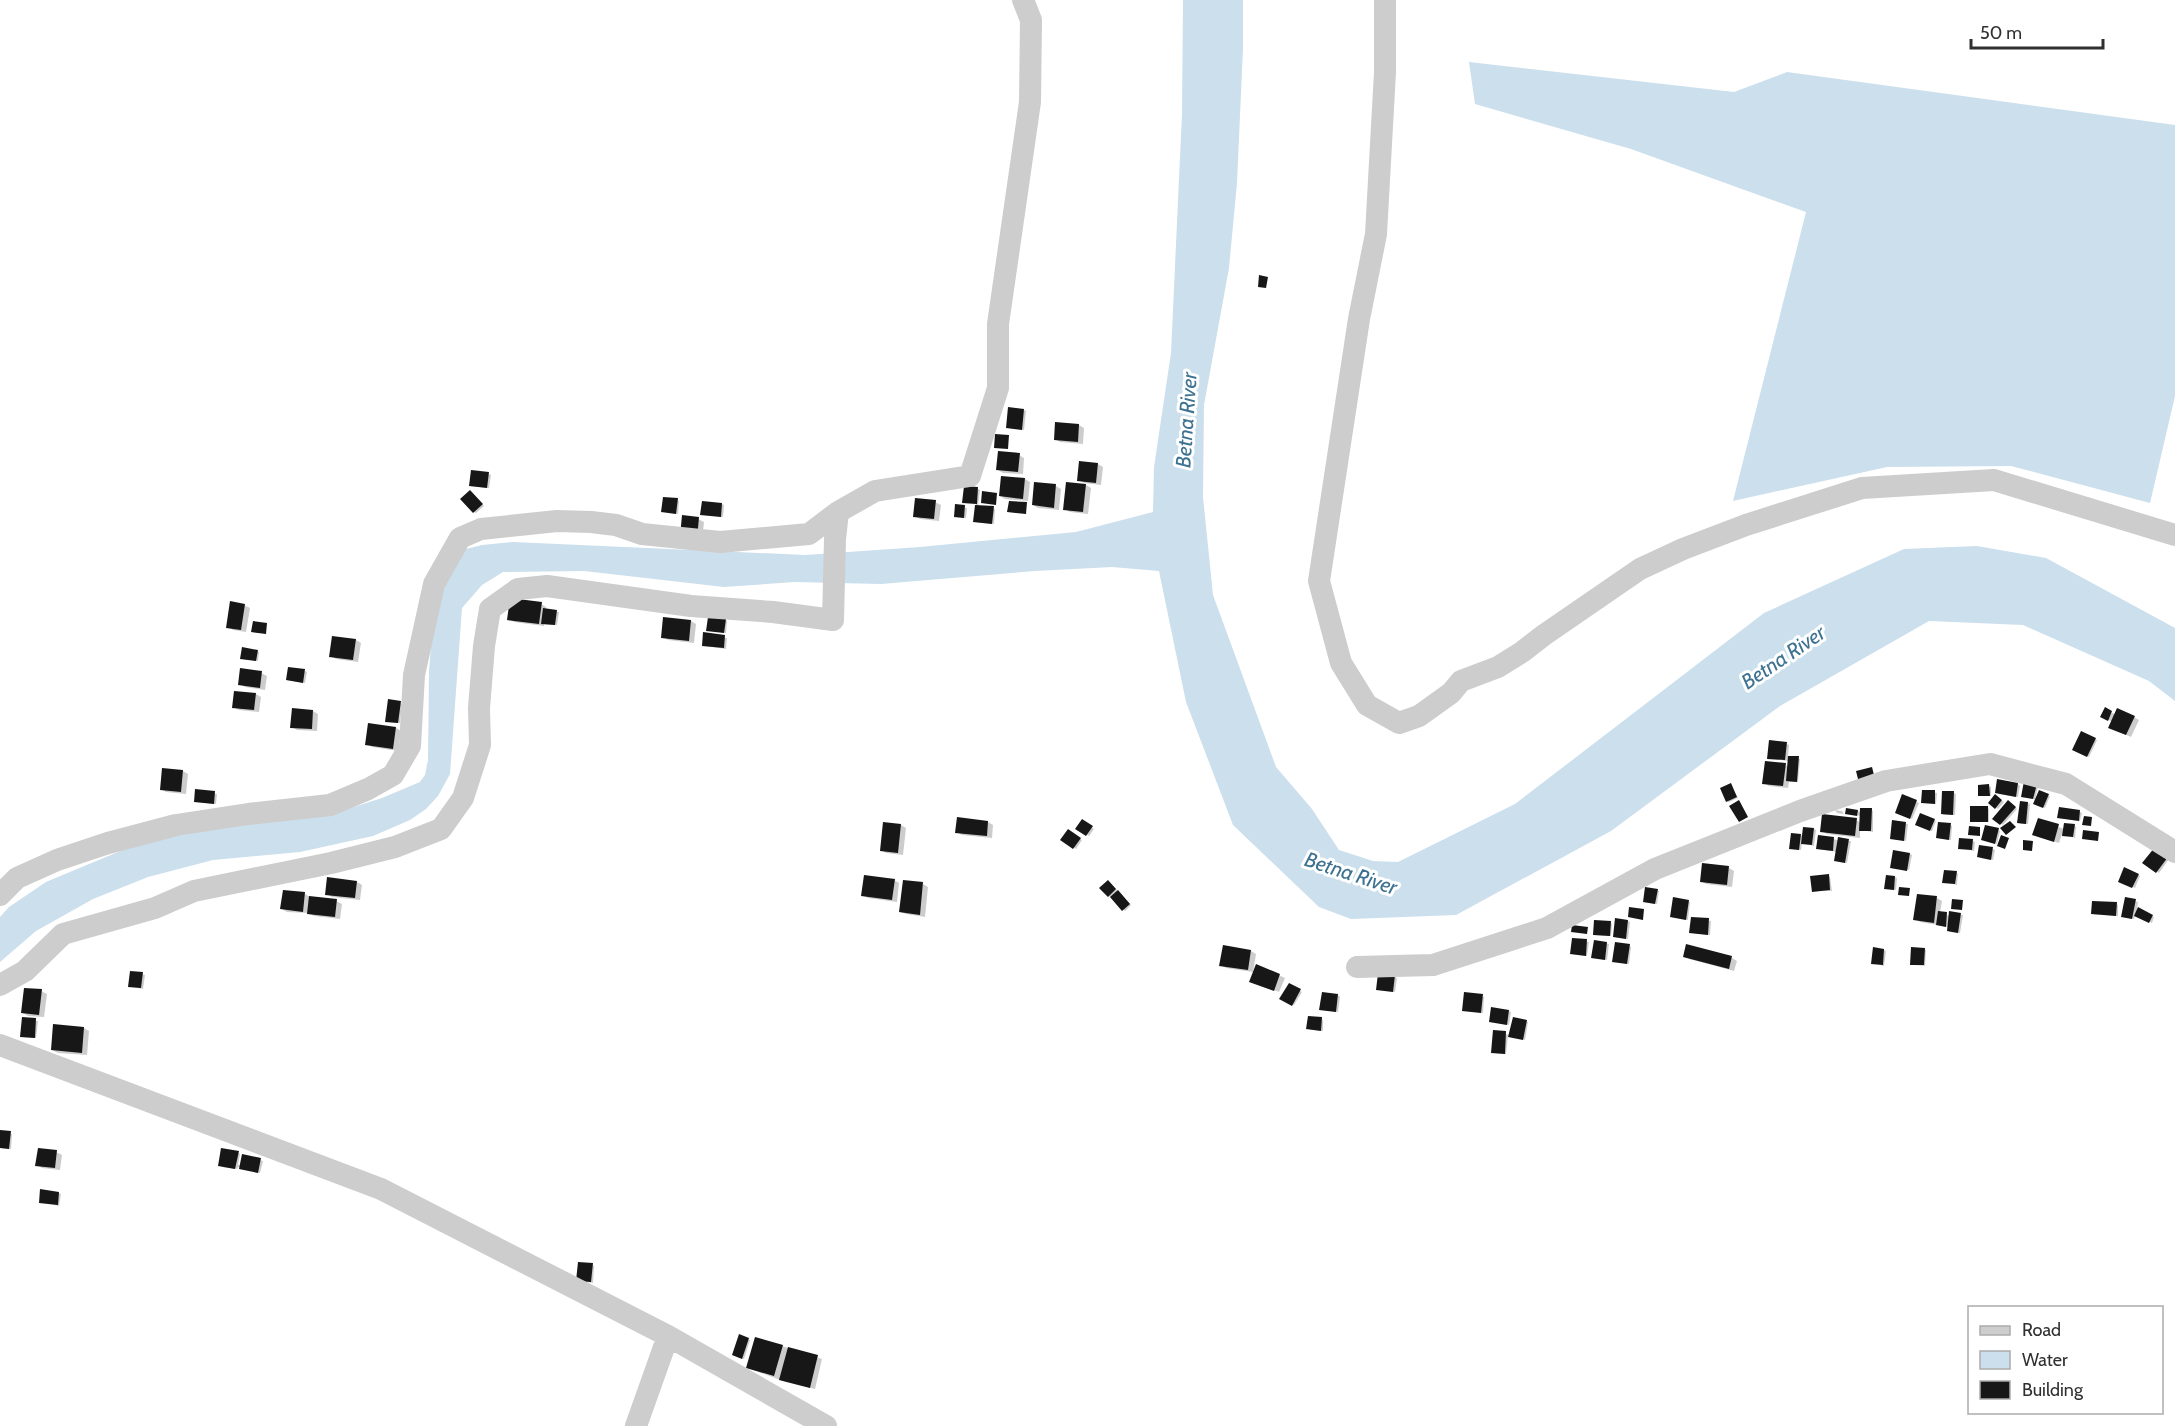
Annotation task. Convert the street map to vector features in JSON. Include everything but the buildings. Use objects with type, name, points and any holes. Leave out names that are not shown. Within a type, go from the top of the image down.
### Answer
[{"type":"street","points":[[0,895],[17,879],[57,860],[108,843],[176,825],[330,805],[368,789],[393,775],[410,746],[414,675],[434,584],[460,538],[481,529],[557,521],[616,525],[642,534],[720,542],[809,534],[838,512],[875,491],[970,476],[998,388],[998,324],[1030,102],[1032,20],[1023,0]]},
{"type":"street","points":[[1385,0],[1385,72],[1376,234],[1358,330],[1319,581],[1341,663],[1367,705],[1399,723],[1419,716],[1450,693],[1461,681],[1498,666],[1522,652],[1640,569],[1683,549],[1746,525],[1862,488],[1994,480],[2175,535]]},
{"type":"street","points":[[0,985],[25,970],[63,934],[155,908],[194,891],[331,863],[395,847],[441,829],[463,798],[480,745],[480,697],[490,609],[518,589],[547,586],[692,606],[773,612],[833,620],[838,512]]},
{"type":"street","points":[[1357,967],[1433,965],[1547,928],[1655,869],[1800,811],[1886,781],[1990,764],[2066,784],[2175,852]]},
{"type":"street","points":[[0,1046],[381,1189],[668,1336],[826,1426]]},
{"type":"street","points":[[636,1426],[668,1336]]},
{"type":"water","name":"Betna River","points":[[1183,0],[1243,0],[1237,183],[1229,268],[1204,405],[1203,497],[1213,595],[1276,767],[1312,809],[1339,850],[1373,861],[1398,862],[1515,804],[1764,613],[1904,549],[1977,546],[2046,558],[2175,628],[2175,701],[2149,681],[2023,625],[1929,621],[1780,706],[1611,831],[1456,915],[1351,919],[1319,907],[1233,825],[1186,702],[1159,571],[1112,567],[881,584],[795,582],[724,587],[584,571],[503,572],[482,585],[462,608],[450,774],[438,796],[426,809],[410,820],[373,836],[300,852],[213,860],[148,877],[93,899],[36,931],[0,962],[0,917],[9,907],[46,882],[137,844],[213,828],[338,812],[382,798],[420,782],[425,775],[428,760],[429,671],[437,597],[462,550],[482,545],[513,542],[805,555],[1076,532],[1153,512],[1154,467],[1171,353],[1182,114]]},
{"type":"water","points":[[1469,62],[1734,92],[1787,72],[2175,125],[2175,396],[2150,503],[2011,466],[1887,467],[1733,501],[1806,212],[1631,149],[1475,104]]}]
